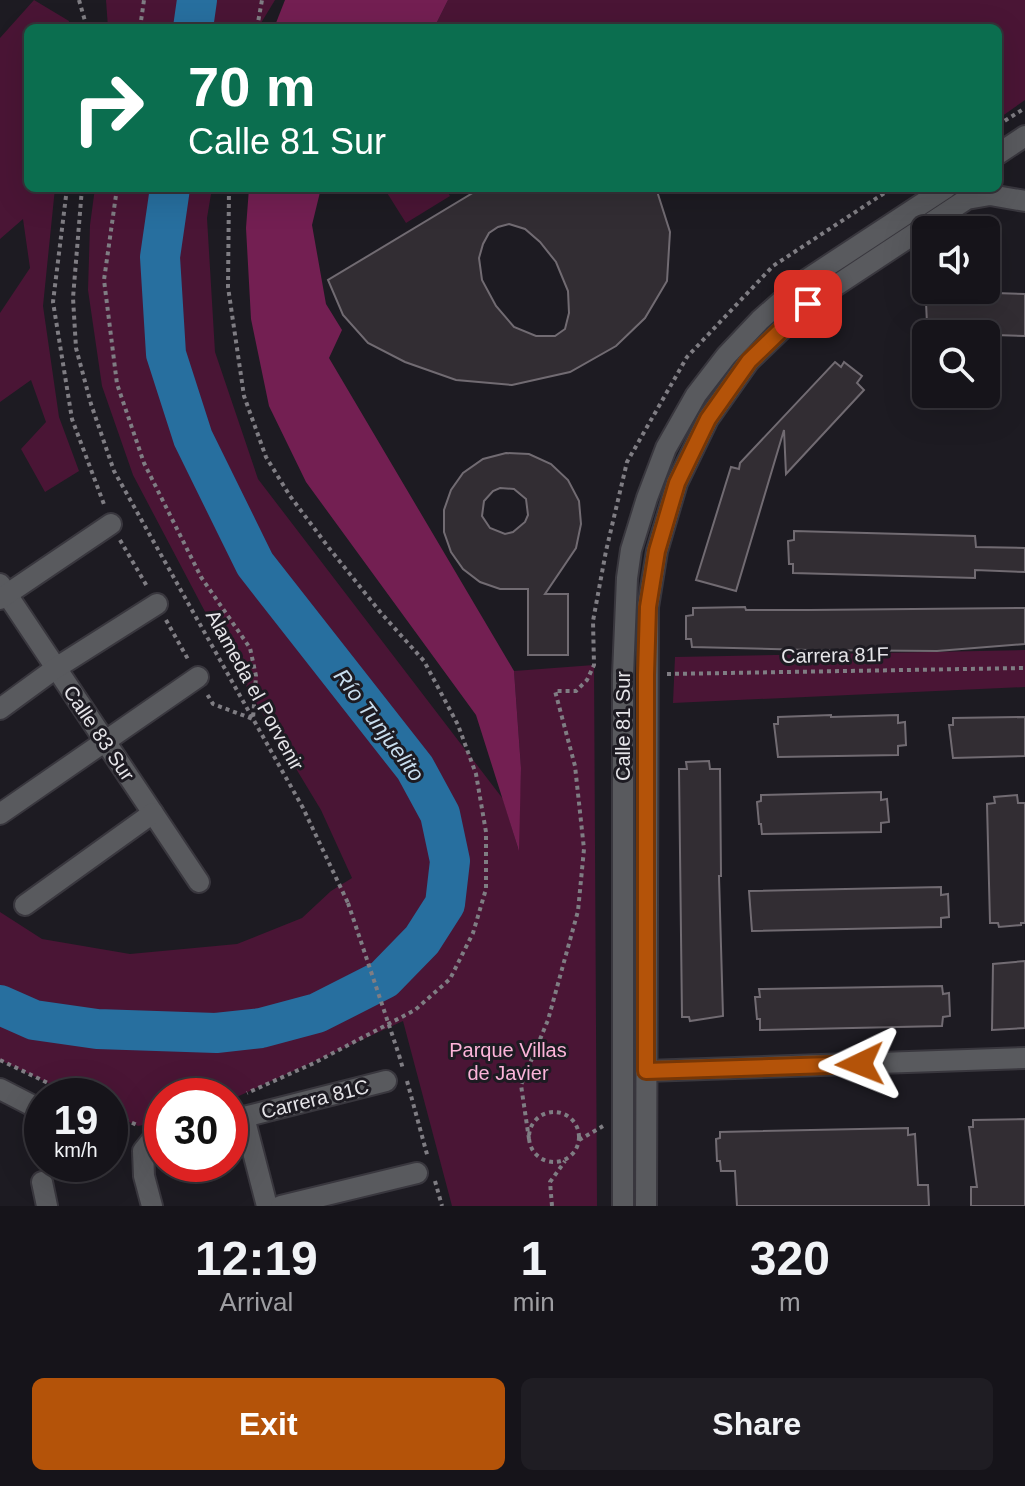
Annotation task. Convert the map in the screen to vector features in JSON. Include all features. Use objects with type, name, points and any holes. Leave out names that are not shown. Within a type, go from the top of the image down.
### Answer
[{"type":"street","points":[[1002,151],[1025,136]]},
{"type":"street","points":[[950,197],[979,195],[1025,201]]},
{"type":"street","name":"Calle 81 Sur","points":[[646,1206],[648,607],[657,551],[677,483],[708,419],[749,361],[799,312],[950,197]]},
{"type":"street","name":"Calle 81 Sur","points":[[623,1206],[623,675],[627,578],[631,550],[647,498],[666,448],[696,395],[726,356],[760,320],[803,282],[950,197]]},
{"type":"street","points":[[2,592],[111,524]]},
{"type":"street","name":"Calle 83 Sur","points":[[2,592],[199,882]]},
{"type":"street","points":[[0,709],[56,668],[157,604]]},
{"type":"street","points":[[0,814],[198,677]]},
{"type":"street","points":[[25,905],[153,813]]},
{"type":"street","points":[[646,1071],[1025,1058]]},
{"type":"street","name":"Carrera 81C","points":[[267,1206],[244,1117],[386,1081]]},
{"type":"street","points":[[0,1089],[24,1101]]},
{"type":"street","points":[[144,1150],[144,1176]]},
{"type":"street","points":[[281,1206],[417,1173]]},
{"type":"street","points":[[42,1182],[47,1206]]},
{"type":"street","points":[[146,1182],[152,1206]]},
{"type":"path","points":[[79,0],[86,24]]},
{"type":"path","points":[[258,24],[262,0]]},
{"type":"path","points":[[140,24],[142,1]]},
{"type":"path","points":[[1002,122],[1025,108]]},
{"type":"path","points":[[67,192],[53,302],[72,419],[111,524],[213,704],[253,719],[256,676],[250,648],[201,577],[151,477],[117,384],[104,280],[116,192]]},
{"type":"path","name":"Alameda el Porvenir","points":[[82,192],[73,298],[76,348],[114,471],[303,808],[348,903],[399,1055],[442,1206]]},
{"type":"path","points":[[229,192],[228,287],[244,396],[266,457],[290,496],[329,548],[424,661],[463,737],[476,774],[486,832],[486,889],[473,933],[450,979],[415,1010],[314,1063],[248,1093]]},
{"type":"path","name":"Carrera 81F","points":[[646,675],[1025,668]]},
{"type":"path","points":[[0,1060],[38,1078]]},
{"type":"path","points":[[552,1206],[550,1182],[576,1147],[579,1140],[570,1118],[554,1112],[538,1117],[529,1131],[535,1154],[550,1162],[566,1159]]},
{"type":"green space","points":[[34,0],[69,21],[69,24],[24,24],[24,192],[55,192],[43,306],[59,417],[79,471],[45,492],[21,449],[46,422],[31,380],[0,402],[0,313],[30,268],[23,219],[0,239],[0,38]]},
{"type":"green space","points":[[106,0],[275,0],[260,24],[108,24]]},
{"type":"green space","points":[[448,0],[1025,0],[1025,100],[1002,116],[1002,24],[436,24]]},
{"type":"green space","name":"Parque Villas de Javier","points":[[94,192],[211,192],[207,218],[215,352],[258,479],[503,799],[518,848],[521,768],[514,671],[594,665],[597,1206],[452,1206],[403,1021],[248,1092],[248,1078],[144,1078],[144,1125],[138,1126],[128,1121],[128,1078],[38,1078],[0,1060],[0,912],[42,939],[130,954],[237,944],[302,918],[331,891],[352,878],[321,810],[231,661],[133,475],[102,386],[88,290]]},
{"type":"green space","points":[[387,192],[448,192],[450,196],[406,223]]},
{"type":"green space","points":[[1025,650],[1025,687],[673,703],[675,657]]},
{"type":"shaded area","points":[[285,0],[448,0],[436,24],[276,24]]},
{"type":"shaded area","points":[[249,192],[320,192],[312,225],[326,304],[342,330],[329,358],[514,671],[521,768],[519,851],[476,715],[306,482],[269,406],[251,319],[246,228]]},
{"type":"building","points":[[474,192],[657,192],[670,232],[667,281],[645,318],[616,346],[570,372],[512,385],[456,380],[405,362],[368,343],[343,315],[328,280]],"holes":[[[509,224],[525,229],[556,262],[568,291],[569,313],[565,329],[555,336],[536,336],[514,327],[496,306],[482,280],[479,258],[483,244],[489,233],[498,227]]]},
{"type":"building","points":[[1000,293],[1025,294],[1025,336],[1000,335],[1000,320],[927,320],[926,304],[1000,304]]},
{"type":"building","points":[[835,362],[841,367],[844,362],[862,376],[857,383],[864,390],[786,474],[784,430],[736,591],[696,580],[731,467],[739,469],[740,463]]},
{"type":"building","points":[[506,453],[529,454],[551,464],[568,480],[579,501],[581,524],[576,548],[545,594],[568,594],[568,655],[528,655],[528,589],[500,589],[480,582],[463,569],[451,552],[444,532],[444,510],[451,490],[463,473],[483,459]],"holes":[[[500,488],[514,489],[526,499],[528,515],[513,532],[505,534],[490,528],[482,516],[484,501]]]},
{"type":"building","points":[[794,531],[975,536],[976,547],[1025,548],[1025,572],[975,570],[975,578],[793,573],[793,564],[789,564],[788,541],[794,540]]},
{"type":"building","points":[[745,607],[746,610],[1025,608],[1025,644],[937,651],[809,650],[692,647],[691,639],[686,639],[686,616],[693,615],[693,608]]},
{"type":"building","points":[[898,715],[898,723],[905,722],[906,745],[898,746],[898,755],[778,757],[774,724],[778,724],[778,717]]},
{"type":"building","points":[[1025,717],[1025,756],[953,758],[949,725],[953,725],[953,718]]},
{"type":"building","points":[[709,761],[710,769],[720,769],[723,1016],[690,1021],[689,1017],[682,1017],[679,769],[687,769],[686,762]]},
{"type":"building","points":[[881,792],[881,800],[887,799],[889,822],[881,823],[881,832],[762,834],[757,802],[761,801],[761,795]]},
{"type":"building","points":[[1017,795],[1018,803],[1025,803],[1025,923],[999,927],[998,923],[990,923],[987,804],[995,803],[994,797]]},
{"type":"building","points":[[941,887],[941,895],[948,894],[949,917],[941,918],[941,927],[752,931],[749,891]]},
{"type":"building","points":[[1025,961],[1025,1028],[992,1030],[993,964]]},
{"type":"building","points":[[942,986],[943,994],[949,993],[950,1016],[943,1017],[942,1026],[760,1030],[760,1019],[757,1019],[755,997],[760,997],[759,989]]},
{"type":"building","points":[[1025,1119],[1025,1206],[971,1206],[971,1187],[977,1187],[969,1127],[973,1127],[973,1120]]},
{"type":"building","points":[[908,1128],[908,1135],[915,1134],[918,1185],[928,1185],[929,1206],[737,1206],[735,1171],[721,1171],[720,1161],[717,1161],[716,1139],[720,1138],[720,1132]]},
{"type":"waterway","name":"Río Tunjuelito","points":[[194,24],[197,0]]},
{"type":"waterway","name":"Río Tunjuelito","points":[[0,1005],[34,1020],[97,1029],[216,1033],[261,1028],[317,1013],[384,979],[422,940],[445,904],[450,861],[440,814],[415,768],[255,564],[193,438],[166,354],[160,257],[169,192]]},
{"type":"route","points":[[808,304],[749,361],[708,419],[677,483],[657,551],[648,607],[646,675],[646,1071],[860,1064]]}]
